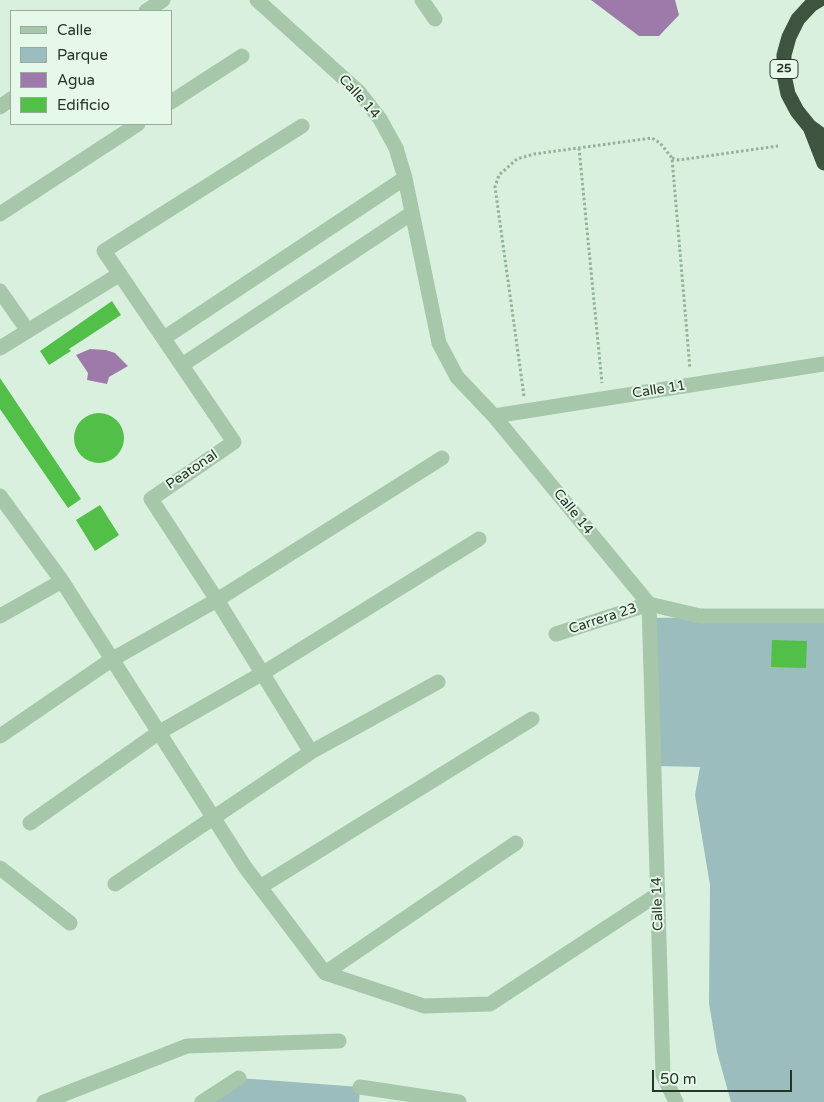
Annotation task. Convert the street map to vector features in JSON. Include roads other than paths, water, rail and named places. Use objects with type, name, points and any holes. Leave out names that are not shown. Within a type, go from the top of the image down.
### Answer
[{"type":"highway","name":"25","points":[[818,0],[798,19],[789,36],[784,56],[784,75],[788,94],[797,111],[809,126],[824,137]]},
{"type":"highway","name":"25","points":[[809,126],[824,162]]},
{"type":"street","points":[[148,10],[163,0]]},
{"type":"street","name":"Calle 14","points":[[257,0],[358,92],[380,119],[396,148],[405,178],[439,343],[457,377],[494,416],[649,604],[663,1074],[676,1102]]},
{"type":"street","points":[[422,0],[435,19]]},
{"type":"street","points":[[172,101],[242,56]]},
{"type":"street","points":[[0,214],[136,125]]},
{"type":"street","points":[[302,126],[104,251],[182,365],[412,212]]},
{"type":"street","points":[[164,338],[405,178]]},
{"type":"street","points":[[0,348],[120,274]]},
{"type":"street","points":[[0,291],[28,331]]},
{"type":"street","name":"Calle 11","points":[[494,416],[824,364]]},
{"type":"street","name":"Peatonal","points":[[182,365],[234,442],[151,499],[217,600]]},
{"type":"street","points":[[0,736],[111,660],[217,600],[442,458]]},
{"type":"street","points":[[0,496],[62,580],[111,660],[245,867],[325,973],[424,1006],[490,1004],[658,894]]},
{"type":"street","points":[[30,823],[158,733],[263,673],[479,539]]},
{"type":"street","points":[[0,616],[62,580]]},
{"type":"street","points":[[217,600],[311,752]]},
{"type":"street","points":[[649,604],[700,616],[824,616]]},
{"type":"street","name":"Carrera 23","points":[[556,634],[649,604]]},
{"type":"street","points":[[115,884],[311,752],[438,682]]},
{"type":"street","points":[[260,888],[532,719]]},
{"type":"street","points":[[325,973],[516,843]]},
{"type":"street","points":[[0,868],[70,923]]},
{"type":"street","points":[[44,1102],[187,1046],[339,1040]]},
{"type":"street","points":[[202,1102],[239,1078]]},
{"type":"street","points":[[360,1087],[459,1102]]},
{"type":"water","points":[[591,0],[675,0],[679,15],[659,36],[639,36]]},
{"type":"water","points":[[90,349],[106,350],[115,353],[128,366],[109,377],[107,384],[87,380],[88,373],[76,355]]}]
